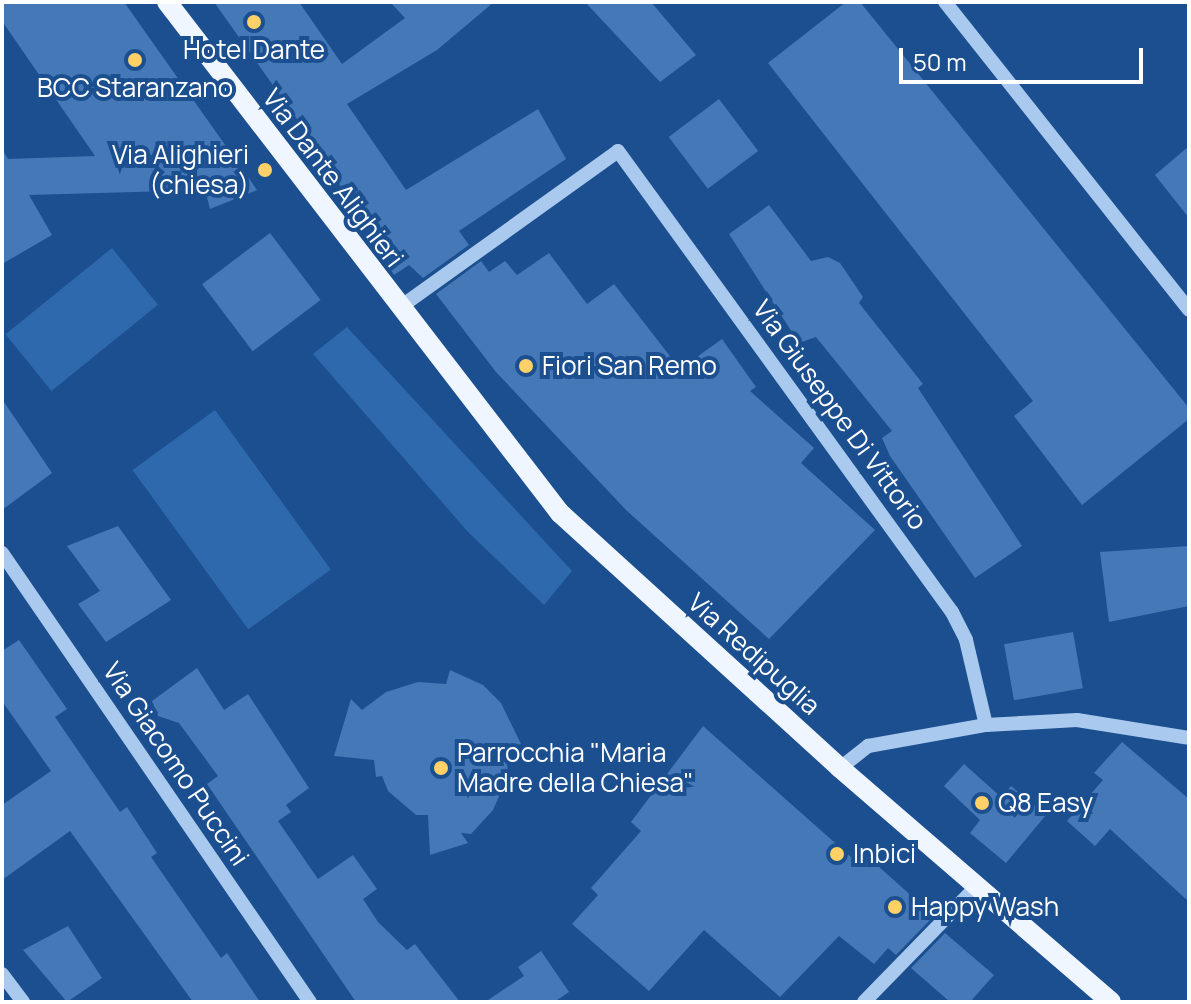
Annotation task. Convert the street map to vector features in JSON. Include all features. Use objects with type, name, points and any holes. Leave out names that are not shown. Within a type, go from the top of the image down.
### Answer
[{"type":"main road","name":"Via Dante Alighieri","points":[[167,2],[399,308]]},
{"type":"main road","name":"Via Redipuglia","points":[[399,308],[560,513],[975,888],[1111,1002]]},
{"type":"street","points":[[945,2],[1189,310]]},
{"type":"street","name":"Via Giuseppe Di Vittorio","points":[[399,308],[618,151],[952,612],[966,640],[986,725]]},
{"type":"street","name":"Via Giacomo Puccini","points":[[2,553],[310,1002]]},
{"type":"street","points":[[840,768],[868,746],[986,725],[1077,720],[1189,738]]},
{"type":"street","points":[[864,1002],[975,888]]},
{"type":"street","points":[[2,974],[23,1002]]},
{"type":"shaded area","points":[[112,248],[158,305],[51,391],[6,334]]},
{"type":"shaded area","points":[[347,327],[572,571],[544,605],[468,532],[313,354]]},
{"type":"shaded area","points":[[215,410],[331,569],[248,629],[132,470]]},
{"type":"building","points":[[2,2],[124,2],[257,190],[210,209],[205,190],[29,195],[52,235],[2,264],[2,149],[8,159],[95,156],[2,21]]},
{"type":"building","points":[[214,2],[299,2],[342,64],[405,18],[390,2],[494,2],[437,50],[347,104],[406,190],[538,109],[566,159],[459,231],[469,245],[423,278],[409,265],[394,275],[316,146]]},
{"type":"building","points":[[585,2],[651,2],[696,55],[660,82]]},
{"type":"building","points":[[846,2],[860,2],[1189,408],[1189,419],[1082,505],[1014,416],[1033,401],[768,63]]},
{"type":"building","points":[[719,99],[758,151],[708,189],[669,137]]},
{"type":"building","points":[[1189,146],[1189,218],[1155,175]]},
{"type":"building","points":[[769,205],[811,261],[828,257],[840,263],[863,297],[859,303],[923,384],[918,388],[1022,546],[975,578],[890,456],[882,438],[892,431],[816,337],[799,343],[729,234]]},
{"type":"building","points":[[270,233],[321,300],[253,351],[202,284]]},
{"type":"building","points":[[549,253],[587,304],[614,284],[680,369],[722,339],[756,387],[750,391],[814,448],[801,463],[875,530],[769,639],[626,510],[496,372],[436,294],[481,261],[489,272],[505,261],[517,275]]},
{"type":"building","points":[[2,399],[52,473],[2,510]]},
{"type":"building","points":[[118,526],[171,600],[106,642],[78,604],[100,591],[67,546]]},
{"type":"building","points":[[1189,546],[1189,606],[1109,622],[1100,552]]},
{"type":"building","points":[[1073,632],[1083,688],[1014,700],[1004,644]]},
{"type":"building","points":[[19,640],[67,709],[55,717],[120,812],[127,807],[157,853],[151,857],[221,958],[227,953],[260,1002],[193,1002],[70,831],[2,880],[2,805],[51,771],[2,701],[2,651]]},
{"type":"building","points":[[197,668],[224,710],[248,694],[309,788],[286,805],[291,812],[278,821],[318,879],[353,855],[377,889],[363,899],[378,922],[407,950],[415,944],[460,1002],[356,1002],[207,784],[218,776],[179,723],[158,716],[152,701]]},
{"type":"building","name":"Parrocchia \"Maria Madre della Chiesa\"","points":[[450,670],[483,685],[501,703],[521,744],[506,748],[508,776],[493,810],[471,834],[461,833],[468,843],[430,855],[428,815],[416,815],[388,791],[382,776],[376,777],[374,760],[334,756],[351,699],[362,710],[386,692],[418,682],[446,684]]},
{"type":"building","points":[[703,726],[851,857],[859,849],[924,907],[921,911],[930,920],[896,955],[888,948],[874,964],[839,936],[780,997],[704,930],[649,991],[572,924],[598,895],[591,888],[641,831],[631,822]]},
{"type":"building","points":[[1122,742],[1189,799],[1189,902],[1110,829],[1095,846],[1067,821],[1103,780],[1094,773]]},
{"type":"building","points":[[964,764],[1001,797],[1011,786],[1046,815],[1006,863],[970,833],[980,820],[944,786]]},
{"type":"building","points":[[68,926],[102,978],[67,1002],[23,950]]},
{"type":"building","points":[[945,933],[994,975],[970,1002],[950,1002],[911,968]]},
{"type":"building","points":[[541,951],[569,992],[554,1002],[485,1002],[524,976],[518,967]]},
{"type":"place","name":"Hotel Dante","points":[[254,22]]},
{"type":"place","name":"BCC Staranzano","points":[[135,60]]},
{"type":"place","name":"Via Alighieri (chiesa)","points":[[265,170]]},
{"type":"place","name":"Fiori San Remo","points":[[526,366]]},
{"type":"place","name":"Parrocchia \"Maria Madre della Chiesa\"","points":[[441,768]]},
{"type":"place","name":"Q8 Easy","points":[[982,803]]},
{"type":"place","name":"Inbici","points":[[837,854]]},
{"type":"place","name":"Happy Wash","points":[[895,907]]}]
